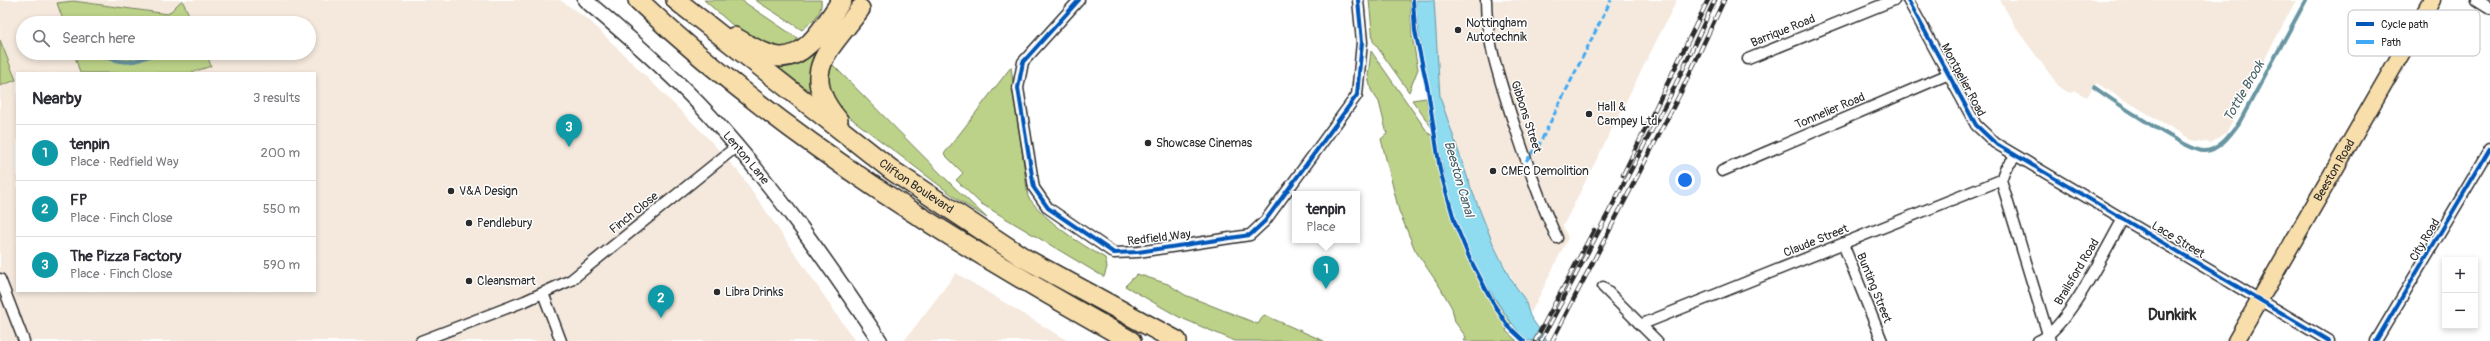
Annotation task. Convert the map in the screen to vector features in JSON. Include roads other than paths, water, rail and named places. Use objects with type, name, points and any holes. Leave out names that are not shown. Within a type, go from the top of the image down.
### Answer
[{"type":"highway","name":"Clifton Boulevard","points":[[638,0],[674,34],[757,103],[885,194],[1014,276],[1132,341]]},
{"type":"highway","name":"Clifton Boulevard","points":[[676,0],[696,18],[881,162],[1024,258],[1177,341]]},
{"type":"highway","points":[[696,18],[774,57],[795,55],[811,42],[842,0]]},
{"type":"highway","points":[[858,3],[826,53],[818,72],[819,84],[824,102],[838,120],[881,162]]},
{"type":"main road","name":"Beeston Road","points":[[2426,10],[2432,0]]},
{"type":"main road","name":"Beeston Road","points":[[2236,341],[2400,56]]},
{"type":"street","name":"Lenton Lane","points":[[585,0],[668,75],[737,146],[816,249],[880,341]]},
{"type":"street","name":"Redfield Way","points":[[1079,0],[1024,62],[1018,88],[1034,188],[1048,208],[1114,253],[1138,252],[1250,235],[1264,221],[1356,95],[1362,42],[1358,0]]},
{"type":"street","name":"Gibbons Street","points":[[1486,0],[1489,36],[1500,79],[1526,161],[1557,238]]},
{"type":"street","name":"Barrique Road","points":[[1748,59],[1894,0]]},
{"type":"street","name":"Montpelier Road","points":[[1908,0],[1976,125],[1996,143],[2016,156]]},
{"type":"street","points":[[2477,0],[2490,8]]},
{"type":"street","name":"Tonnelier Road","points":[[1722,171],[1949,74]]},
{"type":"street","name":"Finch Close","points":[[421,341],[543,293],[571,280],[737,146]]},
{"type":"street","name":"City Road","points":[[2376,341],[2490,149]]},
{"type":"street","name":"Lace Street","points":[[2016,156],[2329,341]]},
{"type":"street","points":[[2016,156],[2005,169],[2001,180],[2050,338]]},
{"type":"street","name":"Claude Street","points":[[1640,325],[2001,180]]},
{"type":"street","name":"Brailsford Road","points":[[2038,341],[2050,338],[2064,320],[2123,219]]},
{"type":"street","name":"Bunting Street","points":[[1843,244],[1882,341]]},
{"type":"street","points":[[0,279],[24,341]]},
{"type":"street","points":[[1603,287],[1657,341]]},
{"type":"street","points":[[543,293],[561,341]]},
{"type":"water","name":"Beeston Canal","points":[[1416,0],[1434,0],[1440,97],[1471,188],[1494,246],[1510,278],[1525,300],[1530,316],[1547,341],[1526,341],[1512,324],[1487,286],[1467,246],[1452,204],[1441,161],[1431,96],[1419,36]]},
{"type":"waterway","name":"Tottle Brook","points":[[2094,87],[2149,124],[2183,143],[2204,151],[2215,148],[2224,141],[2239,123],[2306,0]]},
{"type":"waterway","name":"Tottle Brook","points":[[116,60],[122,62],[139,60]]},
{"type":"railway","points":[[1623,175],[1708,0]]},
{"type":"railway","points":[[1541,341],[1673,90],[1715,0]]},
{"type":"railway","points":[[1552,341],[1682,90],[1724,0]]},
{"type":"railway","points":[[1535,341],[1594,230]]},
{"type":"place","name":"Nottingham Autotechnik","points":[[1458,30]]},
{"type":"place","name":"Hall & Campey Ltd","points":[[1589,114]]},
{"type":"place","name":"Showcase Cinemas","points":[[1148,143]]},
{"type":"place","name":"The Pizza Factory","points":[[569,147]]},
{"type":"place","name":"CMEC Demolition","points":[[1493,171]]},
{"type":"place","name":"V&A Design","points":[[451,191]]},
{"type":"place","name":"Pendlebury","points":[[469,223]]},
{"type":"place","name":"Cleansmart","points":[[469,281]]},
{"type":"place","name":"tenpin","points":[[1326,289]]},
{"type":"place","name":"Libra Drinks","points":[[717,292]]},
{"type":"place","name":"FP","points":[[661,318]]},
{"type":"district","name":"Dunkirk","points":[[2172,315]]}]
